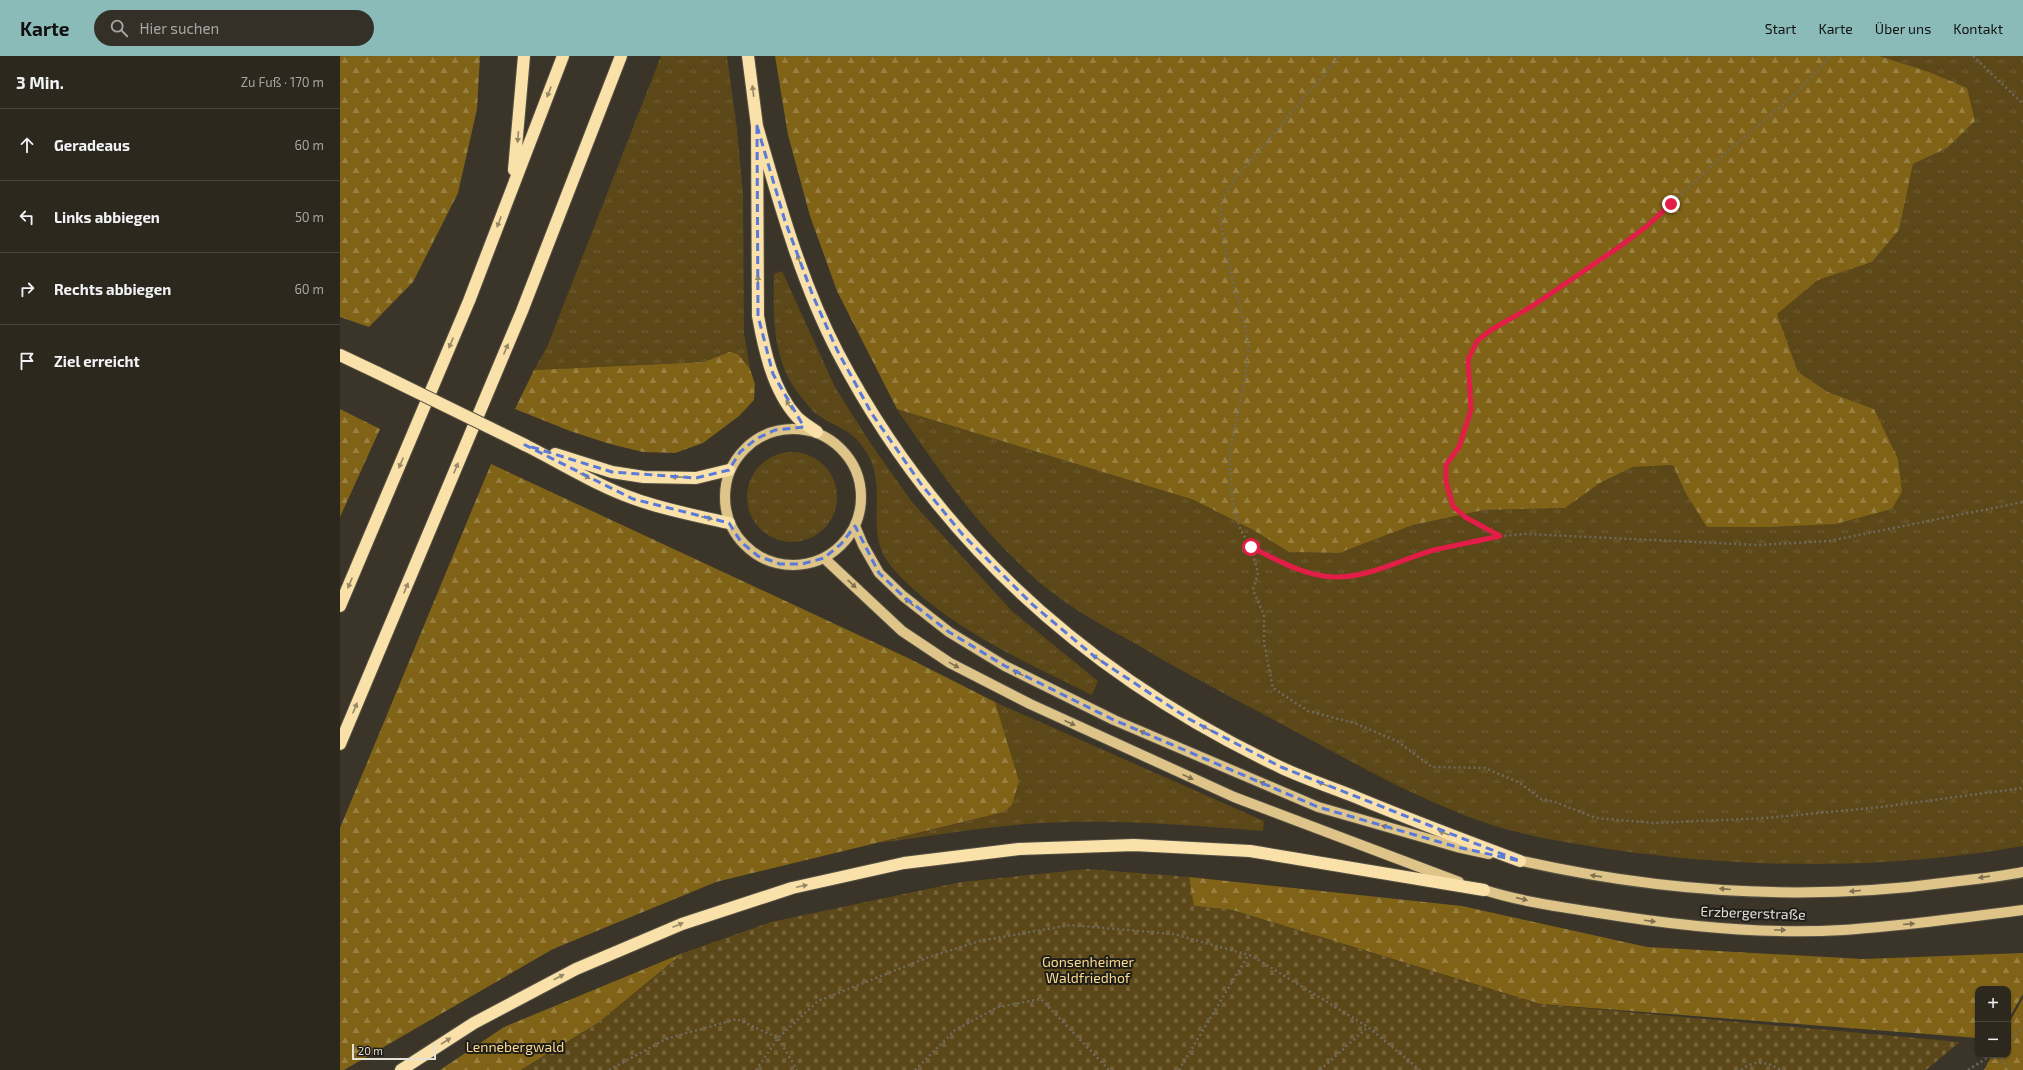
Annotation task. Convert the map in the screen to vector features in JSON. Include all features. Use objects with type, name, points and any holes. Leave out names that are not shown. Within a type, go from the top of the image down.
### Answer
[{"type":"highway","points":[[513,186],[524,56]]},
{"type":"highway","points":[[340,606],[469,301],[563,56]]},
{"type":"highway","points":[[340,744],[522,312],[621,56]]},
{"type":"highway","points":[[748,56],[757,126],[758,316],[763,345],[773,374],[797,417],[817,432]]},
{"type":"highway","points":[[757,126],[784,221],[813,296],[837,350],[872,414],[921,484],[963,535],[1033,605],[1095,657],[1177,711],[1281,767],[1435,830],[1520,861]]},
{"type":"highway","points":[[340,355],[526,445],[612,490],[658,507],[729,523]]},
{"type":"highway","points":[[526,445],[612,472],[644,476],[696,478],[729,470]]},
{"type":"highway","points":[[401,1070],[474,1022],[576,969],[682,924],[792,888],[904,864],[1019,849],[1134,845],[1250,852],[1484,890]]},
{"type":"main road","points":[[796,428],[817,432],[836,444],[851,461],[860,482],[861,504],[855,526],[841,544],[824,558],[802,564],[780,564],[758,556],[741,542],[729,523],[724,499],[729,470],[740,452],[756,439],[775,430],[796,428]]},
{"type":"main road","name":"Erzbergerstraße","points":[[855,526],[863,545],[879,573],[903,596],[948,632],[1005,666],[1114,720],[1318,807],[1457,847],[1554,869],[1652,883],[1762,893],[1850,892],[1928,885],[2023,872]]},
{"type":"main road","name":"Erzbergerstraße","points":[[824,558],[902,631],[950,663],[1030,704],[1234,797],[1437,875],[1484,890],[1565,908],[1652,922],[1760,930],[1842,930],[1934,922],[2023,910]]},
{"type":"path","points":[[1340,56],[1235,179],[1221,201],[1221,219],[1224,245],[1248,344],[1245,380],[1230,451],[1231,487],[1234,510],[1241,531],[1251,547],[1258,573],[1253,590],[1264,615],[1264,643],[1274,688],[1308,711],[1354,723],[1397,741],[1432,767],[1485,768],[1520,783],[1541,798],[1596,818],[1672,822],[1801,816],[1980,795],[2023,788]]},
{"type":"path","points":[[1500,536],[1465,517],[1453,506],[1446,482],[1446,465],[1459,447],[1471,410],[1468,360],[1477,341],[1491,330],[1534,305],[1647,226],[1728,151],[1793,96],[1831,56]]},
{"type":"path","points":[[1973,56],[2023,104]]},
{"type":"path","points":[[1251,547],[1288,566],[1309,573],[1334,577],[1360,574],[1434,550],[1500,536],[1551,534],[1744,545],[1791,544],[1843,538],[2023,502]]},
{"type":"path","points":[[756,1070],[778,1038],[818,1002],[929,957],[980,941],[1070,925],[1174,934],[1249,954],[1368,1027],[1420,1070]]},
{"type":"path","points":[[1179,1070],[1249,954]]},
{"type":"path","points":[[915,1070],[955,1030],[998,1007],[1041,999],[1109,1070]]},
{"type":"path","points":[[609,1070],[666,1039],[737,1018],[778,1038],[797,1070]]},
{"type":"path","points":[[1320,1070],[1368,1027]]},
{"type":"path","points":[[2011,1038],[2023,1027]]},
{"type":"path","points":[[1968,1070],[1987,1058]]},
{"type":"path","points":[[2000,1058],[2010,1070]]},
{"type":"path","points":[[1741,1070],[1748,1064],[1768,1062],[1781,1070]]},
{"type":"highlighted area","points":[[757,126],[785,221],[813,296],[837,350],[872,414],[921,484],[963,535],[1033,605],[1095,657],[1189,719],[1281,767],[1520,861],[1457,847],[1318,807],[1114,720],[1005,666],[949,632],[903,596],[879,573],[855,526],[841,544],[824,558],[802,564],[780,564],[758,556],[741,542],[729,523],[633,499],[525,445],[612,472],[696,478],[729,470],[740,452],[756,439],[775,430],[804,427],[773,374],[758,316]]},
{"type":"green space","points":[[340,56],[480,56],[477,109],[458,193],[413,282],[369,327],[340,317]]},
{"type":"green space","points":[[661,56],[727,56],[737,129],[743,194],[744,333],[750,369],[738,356],[725,353],[704,362],[534,370],[547,347]]},
{"type":"green space","points":[[775,56],[1879,56],[1929,72],[1967,88],[1975,121],[1947,148],[1913,164],[1899,230],[1872,262],[1818,280],[1777,314],[1798,372],[1828,392],[1874,409],[1898,459],[1902,492],[1892,509],[1836,524],[1769,527],[1707,527],[1685,492],[1673,465],[1633,467],[1600,483],[1565,508],[1484,510],[1413,525],[1339,553],[1289,552],[1253,530],[1194,500],[897,409],[837,291],[810,216],[788,135]]},
{"type":"green space","points":[[1879,56],[2023,56],[2023,846],[1972,854],[1869,863],[1763,863],[1711,860],[1659,856],[1561,842],[1498,827],[1454,811],[1369,771],[1212,687],[1098,623],[1062,600],[1018,563],[980,522],[945,478],[897,409],[1194,500],[1253,530],[1289,552],[1339,553],[1413,525],[1484,510],[1565,508],[1600,483],[1633,467],[1673,465],[1685,492],[1836,524],[1892,509],[1902,492],[1874,409],[1828,392],[1798,372],[1777,314],[1818,280],[1872,262],[1899,230],[1913,164],[1947,148],[1883,58]]},
{"type":"green space","points":[[782,271],[835,387],[871,444],[912,502],[1012,611],[1098,681],[1092,695],[1020,659],[973,633],[929,602],[909,585],[889,564],[883,554],[878,538],[876,478],[868,455],[856,439],[850,434],[813,411],[791,383],[784,369],[779,354],[774,323],[774,274]]},
{"type":"green space","points":[[729,352],[738,354],[750,369],[755,384],[754,400],[739,416],[703,443],[675,453],[643,452],[610,444],[570,431],[515,409],[534,370],[704,362]]},
{"type":"green space","points":[[340,409],[380,429],[340,517]]},
{"type":"green space","points":[[792,452],[809,456],[824,465],[833,480],[837,497],[833,514],[824,529],[809,538],[792,542],[775,538],[760,529],[751,514],[747,497],[751,480],[760,465],[775,456]]},
{"type":"green space","points":[[491,464],[910,659],[995,702],[1019,781],[1012,805],[1004,812],[716,882],[553,949],[344,1070],[340,1070],[340,828]]},
{"type":"green space","points":[[995,702],[1264,821],[1263,831],[1152,823],[1069,822],[1001,826],[878,843],[1004,812],[1019,781]]},
{"type":"green space","name":"Gonsenheimer Waldfriedhof","points":[[1088,869],[1189,877],[1194,906],[1232,910],[1540,1004],[1960,1042],[1926,1070],[521,1070],[598,1023],[683,953],[771,922],[961,882]]},
{"type":"green space","points":[[1189,877],[1462,906],[1647,947],[1863,959],[2023,953],[2023,994],[2011,1015],[2011,986],[1975,986],[1975,1038],[1540,1004],[1232,910],[1193,906]]},
{"type":"green space","name":"Lennebergwald","points":[[683,953],[598,1023],[521,1070],[440,1070],[504,1027]]},
{"type":"green space","points":[[2023,998],[2023,1070],[1984,1070],[1990,1058],[2011,1058],[2011,1020]]},
{"type":"route","points":[[1251,547],[1288,566],[1309,573],[1334,577],[1360,574],[1434,550],[1500,536],[1465,517],[1453,506],[1446,482],[1446,465],[1459,447],[1466,430],[1471,410],[1468,360],[1477,341],[1491,330],[1534,305],[1593,263],[1619,247],[1647,226],[1671,204]]}]
